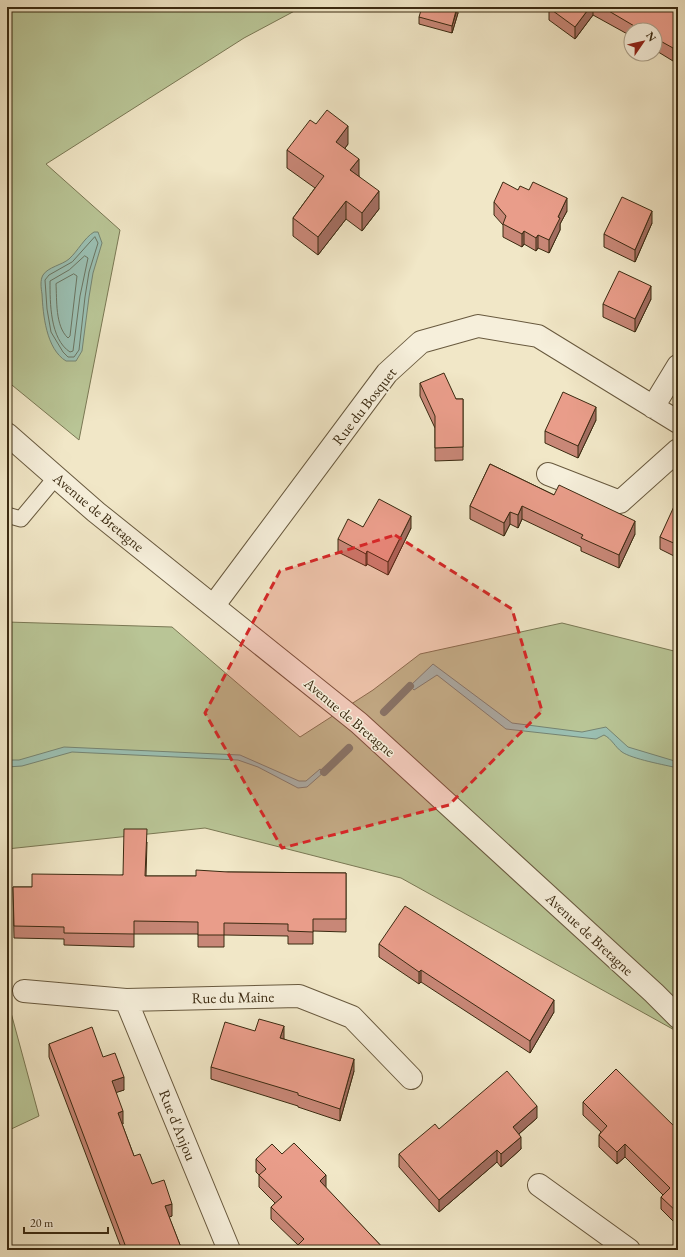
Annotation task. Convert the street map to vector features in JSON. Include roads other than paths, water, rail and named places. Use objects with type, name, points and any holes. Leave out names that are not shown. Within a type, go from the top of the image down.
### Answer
[{"type":"street","name":"Rue du Bosquet","points":[[214,605],[387,373],[421,342],[478,326],[538,336],[678,422]]},
{"type":"street","points":[[653,407],[678,366]]},
{"type":"street","name":"Avenue de Bretagne","points":[[7,434],[96,512],[214,605],[359,723],[654,993],[678,1017]]},
{"type":"street","points":[[548,474],[620,502],[678,450]]},
{"type":"street","name":"Rue du Maine","points":[[24,991],[126,1000],[299,996],[352,1017],[412,1078]]},
{"type":"street","name":"Rue d'Anjou","points":[[126,1000],[229,1250]]},
{"type":"street","points":[[539,1185],[630,1250]]},
{"type":"lane","points":[[7,515],[21,519],[56,477]]},
{"type":"water","points":[[94,232],[98,232],[102,243],[93,273],[82,351],[76,361],[66,361],[59,355],[50,340],[43,311],[41,279],[45,272],[69,259]]},
{"type":"water","points":[[433,664],[512,723],[582,732],[606,727],[628,747],[678,762],[678,768],[649,762],[627,755],[604,735],[596,739],[506,729],[437,675],[414,690],[410,686]]},
{"type":"water","points":[[64,747],[240,755],[299,781],[306,781],[320,769],[324,772],[307,787],[298,788],[258,767],[238,760],[72,752],[22,766],[7,767],[7,760],[19,760]]},
{"type":"waterway","points":[[384,712],[410,686]]},
{"type":"waterway","points":[[324,772],[349,748]]}]
